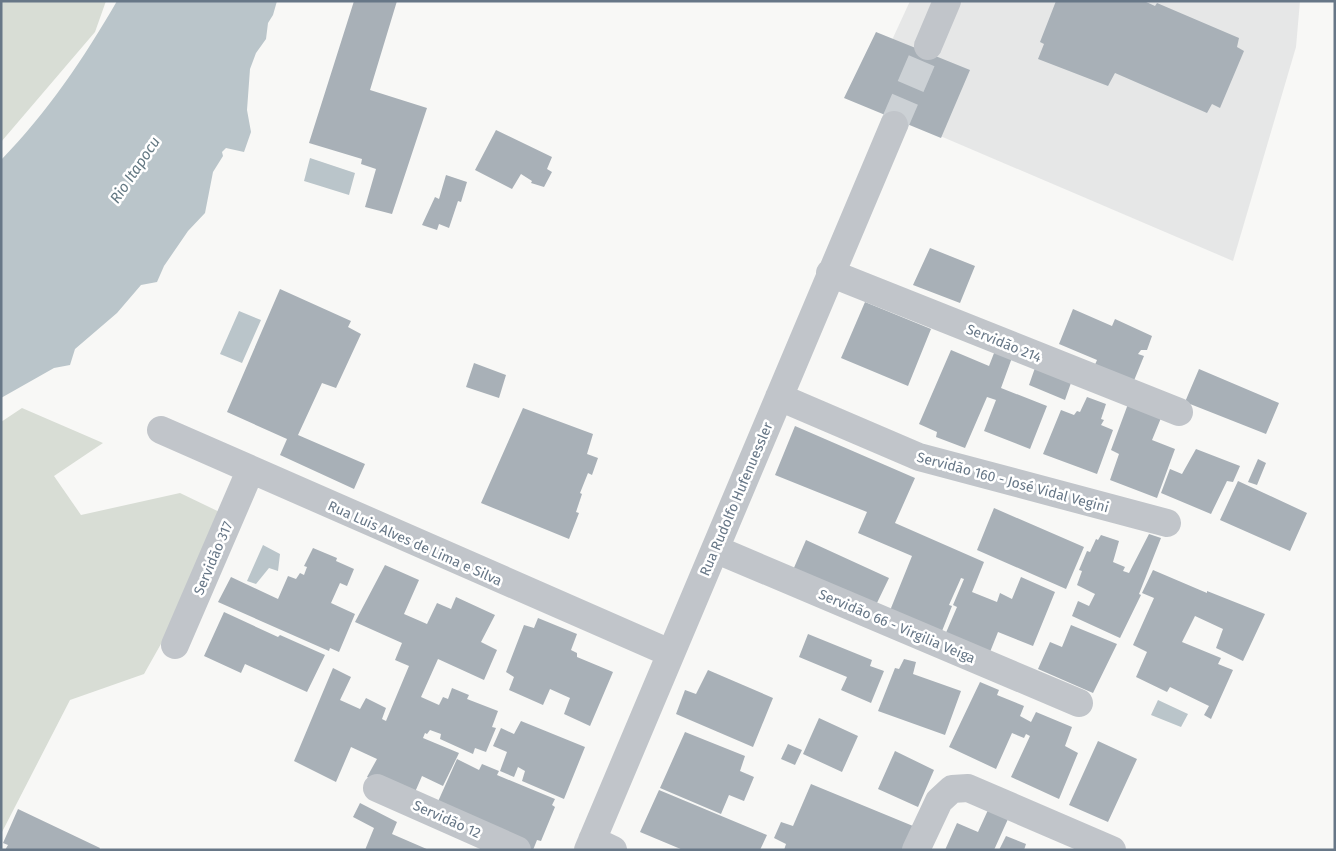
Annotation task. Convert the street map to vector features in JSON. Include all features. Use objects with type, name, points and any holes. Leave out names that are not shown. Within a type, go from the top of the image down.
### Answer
[{"type":"street","points":[[928,46],[947,1]]},
{"type":"street","name":"Rua Rudolfo Hufenuessler","points":[[598,847],[670,653],[889,137]]},
{"type":"street","name":"Servidão 214","points":[[830,273],[1178,412]]},
{"type":"street","name":"Servidão 160 - José Vidal Vegini","points":[[779,397],[919,458],[1167,523]]},
{"type":"street","name":"Rua Luis Alves de Lima e Silva","points":[[161,430],[250,471],[670,653]]},
{"type":"street","name":"Servidão 317","points":[[175,645],[250,471]]},
{"type":"street","name":"Servidão 66 - Virgilia Veiga","points":[[715,549],[1078,703]]},
{"type":"street","name":"Servidão 12","points":[[377,788],[517,850]]},
{"type":"street","points":[[916,850],[939,802],[952,789],[968,788],[1112,850]]},
{"type":"shaded area","points":[[1,1],[106,1],[95,32],[1,142]]},
{"type":"shaded area","points":[[910,1],[1300,1],[1296,47],[1233,261],[863,103]]},
{"type":"shaded area","points":[[22,408],[103,443],[54,476],[81,515],[180,493],[232,518],[144,674],[70,700],[1,834],[1,422]]},
{"type":"water","name":"Rio Itapocu","points":[[117,1],[277,1],[273,15],[268,23],[266,39],[256,53],[250,69],[247,110],[251,132],[244,152],[226,148],[222,152],[223,156],[213,172],[205,213],[188,231],[164,266],[157,282],[141,285],[117,313],[75,349],[70,365],[54,368],[1,398],[1,160],[34,123],[64,84]]},
{"type":"water","points":[[310,158],[355,173],[349,195],[304,181]]},
{"type":"water","points":[[239,311],[261,320],[242,363],[220,354]]},
{"type":"water","points":[[263,545],[280,554],[278,571],[269,568],[256,584],[247,581]]},
{"type":"water","points":[[1158,700],[1188,714],[1181,727],[1151,715]]},
{"type":"building","points":[[354,1],[397,1],[370,90],[427,108],[392,214],[365,207],[376,169],[361,164],[362,159],[309,143]]},
{"type":"building","points":[[1056,1],[1144,1],[1155,6],[1157,3],[1239,38],[1237,47],[1244,51],[1220,108],[1212,104],[1207,113],[1115,73],[1108,86],[1038,59],[1044,44],[1040,42]]},
{"type":"building","points":[[876,32],[970,70],[941,138],[844,98]]},
{"type":"building","points":[[496,130],[552,157],[547,169],[552,172],[544,187],[531,183],[532,181],[521,174],[512,189],[475,170]]},
{"type":"building","points":[[446,175],[467,182],[461,202],[458,201],[449,228],[439,224],[437,230],[422,225],[435,197],[439,199]]},
{"type":"building","points":[[930,248],[975,266],[960,303],[913,285]]},
{"type":"building","points":[[280,289],[351,321],[348,327],[361,334],[336,388],[322,383],[298,435],[365,464],[354,489],[280,455],[287,439],[227,412]]},
{"type":"building","points":[[865,302],[931,329],[908,386],[841,358]]},
{"type":"building","points":[[1073,309],[1112,326],[1115,319],[1152,336],[1147,350],[1141,350],[1138,354],[1144,356],[1133,383],[1094,367],[1097,360],[1059,344]]},
{"type":"building","points":[[996,348],[1013,355],[1001,388],[1047,406],[1030,449],[984,431],[996,400],[987,397],[965,448],[936,437],[937,432],[919,424],[951,350],[989,366]]},
{"type":"building","points":[[474,363],[506,375],[499,398],[466,387]]},
{"type":"building","points":[[1036,365],[1072,380],[1065,400],[1029,385]]},
{"type":"building","points":[[1199,369],[1279,403],[1266,434],[1185,402]]},
{"type":"building","points":[[1087,397],[1106,404],[1101,419],[1104,420],[1101,425],[1113,430],[1097,474],[1043,454],[1061,410],[1074,415],[1077,411],[1080,412]]},
{"type":"building","points":[[1128,404],[1161,418],[1152,440],[1175,449],[1157,498],[1110,480],[1119,454],[1111,450]]},
{"type":"building","points":[[523,408],[593,434],[587,454],[598,458],[592,475],[588,473],[580,493],[582,494],[576,512],[579,513],[569,539],[481,503]]},
{"type":"building","points":[[795,426],[915,478],[895,523],[984,562],[972,592],[997,602],[1000,593],[1012,599],[1021,577],[1055,592],[1033,646],[998,632],[988,657],[945,635],[957,607],[953,605],[964,579],[961,578],[949,605],[952,606],[940,636],[889,613],[912,556],[858,533],[867,512],[775,475]]},
{"type":"building","points":[[1196,449],[1240,466],[1233,482],[1227,481],[1211,514],[1161,493],[1170,469],[1182,474]]},
{"type":"building","points":[[1258,459],[1266,463],[1257,485],[1248,482]]},
{"type":"building","points":[[1238,481],[1307,513],[1290,551],[1220,520]]},
{"type":"building","points":[[994,508],[1084,547],[1066,589],[977,550]]},
{"type":"building","points":[[1149,534],[1161,538],[1139,594],[1141,595],[1120,638],[1072,616],[1078,601],[1089,606],[1095,594],[1077,585],[1082,571],[1079,570],[1087,551],[1090,552],[1096,539],[1098,540],[1101,535],[1119,541],[1113,562],[1125,567],[1123,571],[1129,573]]},
{"type":"building","points":[[806,540],[889,578],[876,605],[793,570]]},
{"type":"building","points":[[313,548],[337,558],[336,561],[354,569],[347,586],[340,583],[331,603],[355,614],[339,652],[330,648],[329,651],[218,602],[231,577],[278,599],[288,576],[296,579],[300,573],[304,575],[307,567],[304,566]]},
{"type":"building","points":[[385,565],[419,580],[404,614],[427,624],[437,603],[451,609],[456,597],[495,615],[481,642],[497,650],[484,680],[438,659],[421,697],[439,705],[443,697],[448,699],[452,688],[469,695],[467,699],[498,711],[492,727],[496,728],[486,752],[475,748],[473,754],[440,739],[441,734],[430,730],[427,734],[425,733],[423,738],[459,753],[443,786],[422,776],[412,799],[367,777],[377,759],[351,747],[336,782],[294,761],[333,668],[351,677],[340,700],[360,709],[366,698],[386,708],[382,719],[386,721],[409,666],[395,660],[402,643],[355,622]]},
{"type":"building","points":[[1153,570],[1207,593],[1207,591],[1265,614],[1243,661],[1216,648],[1223,629],[1195,616],[1182,642],[1221,658],[1218,664],[1233,670],[1211,719],[1204,715],[1209,706],[1170,687],[1167,692],[1136,677],[1147,652],[1133,645],[1154,598],[1142,593]]},
{"type":"building","points":[[224,612],[278,637],[280,635],[325,655],[307,692],[245,664],[241,673],[204,656]]},
{"type":"building","points":[[538,618],[577,634],[571,650],[577,653],[577,657],[613,672],[590,726],[564,714],[570,698],[550,689],[543,705],[509,690],[514,677],[506,672],[524,625],[534,628]]},
{"type":"building","points":[[1071,625],[1117,644],[1093,693],[1038,669],[1050,642],[1062,647]]},
{"type":"building","points":[[808,634],[872,660],[870,666],[884,671],[871,703],[841,690],[847,677],[799,657]]},
{"type":"building","points":[[904,659],[916,662],[913,674],[961,691],[945,735],[878,711],[895,668],[899,669]]},
{"type":"building","points":[[708,670],[773,698],[753,747],[676,714],[685,690],[696,694]]},
{"type":"building","points":[[980,682],[999,690],[997,695],[1024,706],[1020,716],[1031,722],[1036,712],[1072,727],[1065,746],[1078,753],[1059,799],[1011,777],[1030,736],[1026,734],[1024,738],[1012,733],[996,769],[949,747]]},
{"type":"building","points":[[819,718],[858,736],[842,772],[803,754]]},
{"type":"building","points":[[521,721],[585,747],[564,799],[522,781],[525,771],[518,767],[514,777],[500,771],[507,752],[493,746],[501,728],[514,734]]},
{"type":"building","points":[[685,732],[745,756],[740,771],[754,777],[744,801],[729,795],[721,814],[660,788]]},
{"type":"building","points":[[1098,741],[1137,759],[1108,822],[1069,805]]},
{"type":"building","points":[[788,744],[802,750],[795,765],[781,759]]},
{"type":"building","points":[[895,751],[934,770],[918,807],[878,789]]},
{"type":"building","points":[[457,759],[479,770],[482,764],[499,771],[497,775],[555,799],[552,805],[555,807],[541,841],[537,840],[533,850],[527,850],[436,806]]},
{"type":"building","points":[[811,784],[913,826],[902,850],[784,850],[786,844],[774,838],[781,822],[793,826]]},
{"type":"building","points":[[659,790],[767,835],[760,850],[683,850],[640,832]]},
{"type":"building","points":[[360,803],[397,822],[392,834],[429,850],[365,850],[374,828],[353,817]]},
{"type":"building","points":[[18,809],[100,848],[99,850],[5,850],[8,845],[3,843]]},
{"type":"building","points":[[988,810],[1008,819],[994,850],[945,850],[957,823],[978,832]]},
{"type":"building","points":[[1006,836],[1026,844],[1024,850],[999,850]]},
{"type":"tunnel","points":[[894,125],[928,46]]}]
